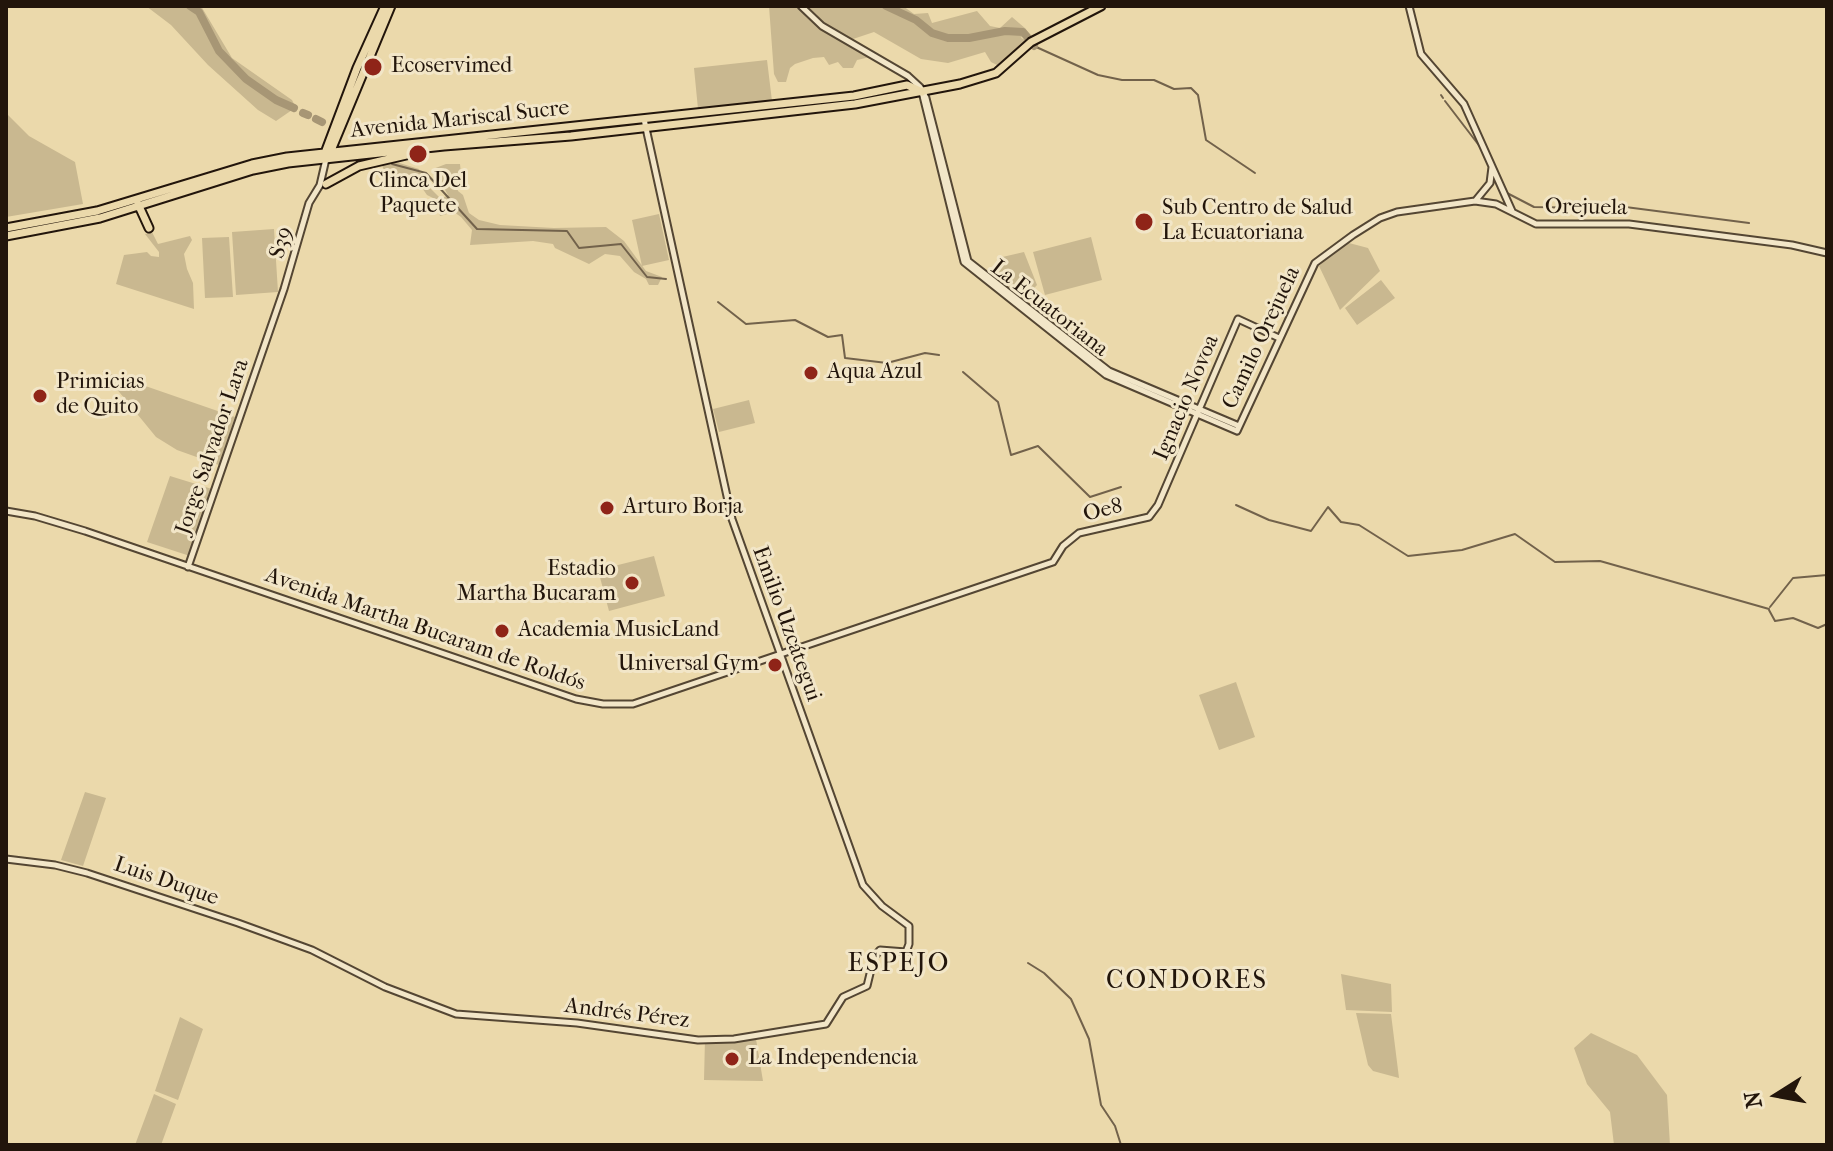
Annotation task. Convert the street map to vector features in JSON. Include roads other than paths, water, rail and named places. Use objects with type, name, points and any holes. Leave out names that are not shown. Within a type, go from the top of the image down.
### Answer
[{"type":"main road","points":[[327,154],[388,6]]},
{"type":"main road","name":"Avenida Mariscal Sucre","points":[[396,151],[867,102],[922,92],[996,73],[1031,42],[1101,6]]},
{"type":"main road","name":"Avenida Mariscal Sucre","points":[[6,236],[66,225],[258,163],[645,123]]},
{"type":"main road","points":[[326,184],[350,170],[381,161],[396,151]]},
{"type":"main road","points":[[138,203],[149,228]]},
{"type":"main road","name":"Avenida Mariscal Sucre","points":[[6,228],[138,203]]},
{"type":"street","points":[[801,6],[822,26],[908,76],[926,98],[968,261],[1109,371],[1198,412]]},
{"type":"street","points":[[1409,7],[1421,54],[1464,104],[1513,212]]},
{"type":"street","name":"La Ecuatoriana","points":[[922,92],[964,262],[1106,375],[1238,429]]},
{"type":"street","name":"Emilio Uzcátegui","points":[[645,123],[728,505],[863,885],[882,906],[909,926],[906,952]]},
{"type":"street","name":"S39","points":[[268,338],[309,203],[320,185],[327,154]]},
{"type":"street","points":[[1475,201],[1490,183],[1492,167]]},
{"type":"street","name":"Orejuela","points":[[1315,263],[1380,218],[1397,212],[1475,201],[1496,204],[1536,224],[1629,224],[1792,245],[1827,253]]},
{"type":"street","name":"Camilo Orejuela","points":[[1238,429],[1315,263]]},
{"type":"street","name":"Ignacio Novoa","points":[[1157,506],[1238,319],[1279,338]]},
{"type":"street","name":"Jorge Salvador Lara","points":[[188,567],[268,338]]},
{"type":"street","name":"Oe8","points":[[1059,554],[1067,542],[1079,533],[1103,525],[1144,519],[1157,506]]},
{"type":"street","name":"Avenida Martha Bucaram de Roldós","points":[[6,511],[63,524],[595,703],[615,705],[640,703],[1053,562],[1059,554]]},
{"type":"street","name":"Luis Duque","points":[[6,859],[55,865],[87,873],[312,950]]},
{"type":"street","name":"Andrés Pérez","points":[[312,950],[385,987],[456,1014],[565,1022],[698,1040],[719,1040],[826,1024],[843,997],[867,986],[874,957],[880,950],[906,952]]},
{"type":"waterway","points":[[190,6],[199,12],[219,51],[246,79],[276,100],[294,108]]},
{"type":"waterway","points":[[886,6],[916,20],[932,33],[948,38],[969,38],[1005,31],[1023,32],[1029,39]]},
{"type":"waterway","points":[[1034,46],[1098,75],[1122,80],[1154,80],[1174,89],[1191,88],[1198,95],[1206,140],[1255,173]]},
{"type":"waterway","points":[[1445,101],[1481,148]]},
{"type":"waterway","points":[[303,113],[308,115]]},
{"type":"waterway","points":[[316,119],[322,122]]},
{"type":"waterway","points":[[392,164],[426,173],[477,229],[567,231],[579,248],[621,244],[647,277],[666,279]]},
{"type":"waterway","points":[[1493,175],[1502,190]]},
{"type":"waterway","points":[[1507,193],[1534,207],[1610,205],[1749,223]]},
{"type":"waterway","points":[[718,302],[746,324],[795,320],[828,337],[842,335],[845,358],[887,363],[925,353],[939,355]]},
{"type":"waterway","points":[[963,372],[998,402],[1011,455],[1038,446],[1090,497],[1121,487]]},
{"type":"waterway","points":[[1236,505],[1269,520],[1311,531],[1328,507],[1341,522],[1359,525],[1408,556],[1462,550],[1515,534],[1555,562],[1600,561],[1769,609]]},
{"type":"waterway","points":[[1770,607],[1793,578],[1827,575]]},
{"type":"waterway","points":[[1769,610],[1775,621],[1793,618],[1818,628],[1827,624]]},
{"type":"waterway","points":[[1028,963],[1044,973],[1071,999],[1089,1039],[1101,1105],[1115,1126],[1121,1145]]},
{"type":"place","name":"Ecoservimed","points":[[373,67]]},
{"type":"place","name":"Clinca Del Paquete","points":[[418,154]]},
{"type":"place","name":"Sub Centro de Salud La Ecuatoriana","points":[[1144,222]]},
{"type":"place","name":"Aqua Azul","points":[[811,373]]},
{"type":"place","name":"Primicias de Quito","points":[[40,396]]},
{"type":"place","name":"Arturo Borja","points":[[607,508]]},
{"type":"place","name":"Estadio Martha Bucaram","points":[[632,583]]},
{"type":"place","name":"Academia MusicLand","points":[[502,631]]},
{"type":"place","name":"Universal Gym","points":[[775,665]]},
{"type":"place","name":"La Independencia","points":[[732,1059]]},
{"type":"district","name":"ESPEJO","points":[[899,965]]},
{"type":"district","name":"CONDORES","points":[[1187,982]]}]
